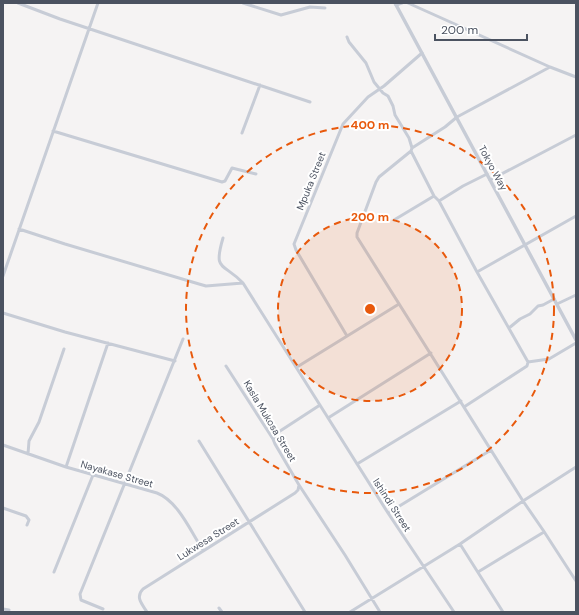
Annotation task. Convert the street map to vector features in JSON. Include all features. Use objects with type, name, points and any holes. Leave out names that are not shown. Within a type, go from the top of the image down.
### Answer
[{"type":"street","points":[[18,3],[310,102]]},
{"type":"street","points":[[3,276],[98,3]]},
{"type":"street","points":[[243,3],[281,15],[310,7],[325,8]]},
{"type":"street","points":[[396,4],[402,3]]},
{"type":"street","points":[[408,3],[550,67],[576,77]]},
{"type":"street","name":"Tokyo Way","points":[[396,4],[576,342]]},
{"type":"street","points":[[347,37],[349,42],[366,63],[374,82],[388,96],[393,106],[395,115],[409,138],[412,150],[434,196],[439,201],[528,362],[528,366],[464,406]]},
{"type":"street","name":"Mpuka Street","points":[[347,336],[296,250],[294,244],[341,128],[361,103],[380,89],[422,53]]},
{"type":"street","points":[[550,67],[456,117],[445,127],[412,150],[377,179],[357,233],[399,304],[460,401],[523,501],[576,581]]},
{"type":"street","points":[[242,133],[260,85]]},
{"type":"street","points":[[53,132],[222,182],[225,181],[232,168],[256,174]]},
{"type":"street","points":[[490,180],[576,135]]},
{"type":"street","points":[[439,201],[463,186],[487,174]]},
{"type":"street","points":[[394,220],[434,196]]},
{"type":"street","points":[[477,272],[576,216]]},
{"type":"street","points":[[20,229],[206,286],[243,283]]},
{"type":"street","name":"Ishindi Street","points":[[223,238],[218,252],[221,266],[243,283],[388,513],[454,612]]},
{"type":"street","points":[[557,304],[576,295]]},
{"type":"street","points":[[509,328],[520,319],[530,314],[537,307],[554,299]]},
{"type":"street","points":[[297,367],[399,304]]},
{"type":"street","points":[[3,313],[65,332],[175,361]]},
{"type":"street","points":[[103,609],[81,600],[79,597],[183,339]]},
{"type":"street","points":[[528,362],[549,359],[576,342]]},
{"type":"street","points":[[66,467],[108,343]]},
{"type":"street","points":[[28,454],[29,441],[39,422],[64,349]]},
{"type":"street","points":[[328,418],[430,353]]},
{"type":"street","name":"Kasla Mukosa Street","points":[[226,366],[273,439],[298,485],[345,555],[380,612]]},
{"type":"street","points":[[357,464],[460,401]]},
{"type":"street","points":[[273,439],[277,433],[320,405]]},
{"type":"street","points":[[198,441],[305,612]]},
{"type":"street","name":"Nayakase Street","points":[[3,445],[66,467],[157,493],[168,499],[176,508],[203,550]]},
{"type":"street","points":[[388,513],[491,450]]},
{"type":"street","points":[[350,612],[460,544],[576,467]]},
{"type":"street","points":[[54,572],[93,475]]},
{"type":"street","name":"Lukwesa Street","points":[[147,612],[140,599],[140,592],[203,550],[295,493],[298,490],[298,485]]},
{"type":"street","points":[[3,508],[26,516],[29,520],[27,525]]},
{"type":"street","points":[[478,572],[544,532]]},
{"type":"street","points":[[460,544],[503,612]]},
{"type":"street","points":[[219,608],[222,612]]},
{"type":"street","points":[[3,609],[9,610]]}]
